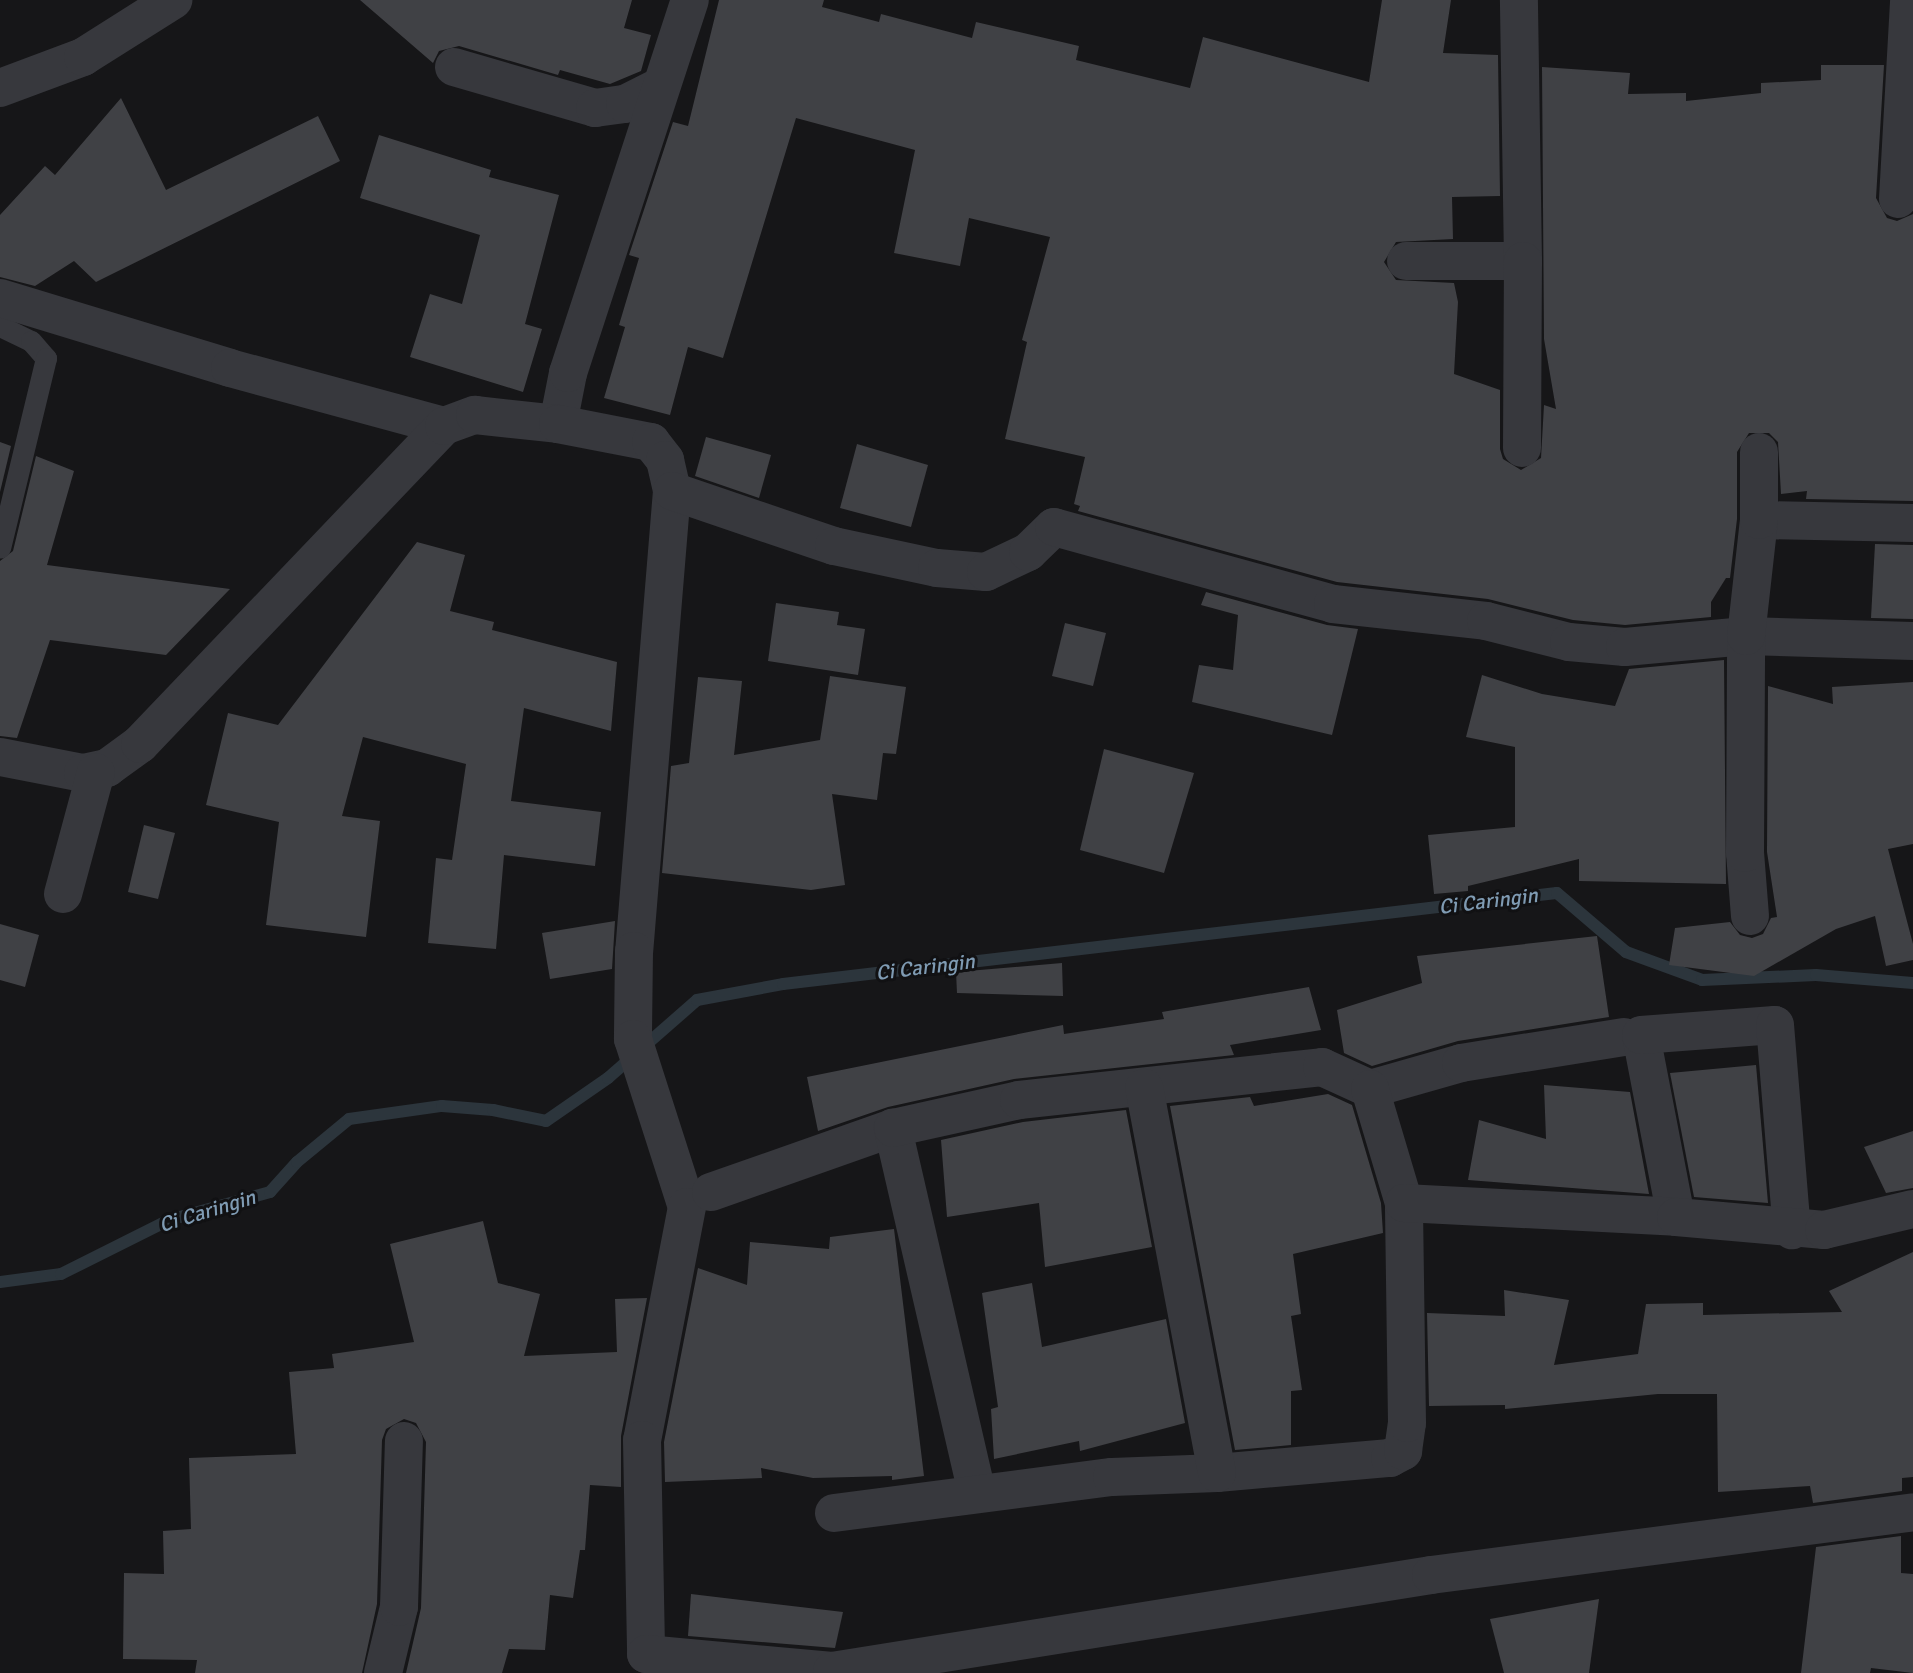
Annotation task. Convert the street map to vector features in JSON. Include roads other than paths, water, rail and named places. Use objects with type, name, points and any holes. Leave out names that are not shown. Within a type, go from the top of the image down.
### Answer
[{"type":"street","points":[[0,88],[83,57],[173,0]]},
{"type":"street","points":[[558,424],[568,373],[690,0]]},
{"type":"street","points":[[1519,0],[1523,261],[1522,448]]},
{"type":"street","points":[[1898,199],[1909,0]]},
{"type":"street","points":[[454,66],[595,108],[625,104],[661,86]]},
{"type":"street","points":[[1406,261],[1523,261]]},
{"type":"street","points":[[0,298],[218,365],[444,426]]},
{"type":"street","points":[[0,757],[96,772],[140,744],[444,426],[475,415],[558,424],[656,444],[672,491],[634,951],[638,1055],[687,1207],[642,1440],[645,1644],[646,1654],[655,1658],[832,1671],[1431,1575],[1913,1512]]},
{"type":"street","points":[[1750,916],[1745,853],[1746,636],[1759,520],[1759,452]]},
{"type":"street","points":[[672,491],[834,546],[937,568],[986,572],[1028,552],[1054,527],[1333,604],[1486,621],[1569,642],[1625,647],[1746,636],[1913,641]]},
{"type":"street","points":[[1759,520],[1913,523]]},
{"type":"street","points":[[63,894],[96,772]]},
{"type":"street","points":[[1676,1217],[1641,1035],[1775,1024],[1792,1230]]},
{"type":"street","points":[[711,1192],[893,1128],[1019,1100],[1144,1088],[1280,1069],[1322,1067],[1370,1089],[1461,1063],[1624,1037]]},
{"type":"street","points":[[1144,1088],[1217,1473]]},
{"type":"street","points":[[834,1513],[1112,1477],[1217,1473],[1390,1458],[1403,1451],[1408,1423],[1404,1203],[1370,1089]]},
{"type":"street","points":[[893,1128],[977,1493]]},
{"type":"street","points":[[1404,1203],[1676,1217],[1792,1230],[1836,1228],[1913,1209]]},
{"type":"street","points":[[383,1673],[400,1607],[404,1441]]},
{"type":"lane","points":[[0,326],[31,341],[46,358],[0,548]]},
{"type":"waterway","name":"Ci Caringin","points":[[0,1282],[61,1274],[169,1220],[270,1192],[297,1162],[349,1119],[442,1106],[493,1110],[546,1121],[608,1078],[697,1000],[783,984],[1557,893],[1626,952],[1702,980],[1816,975],[1913,983]]}]
